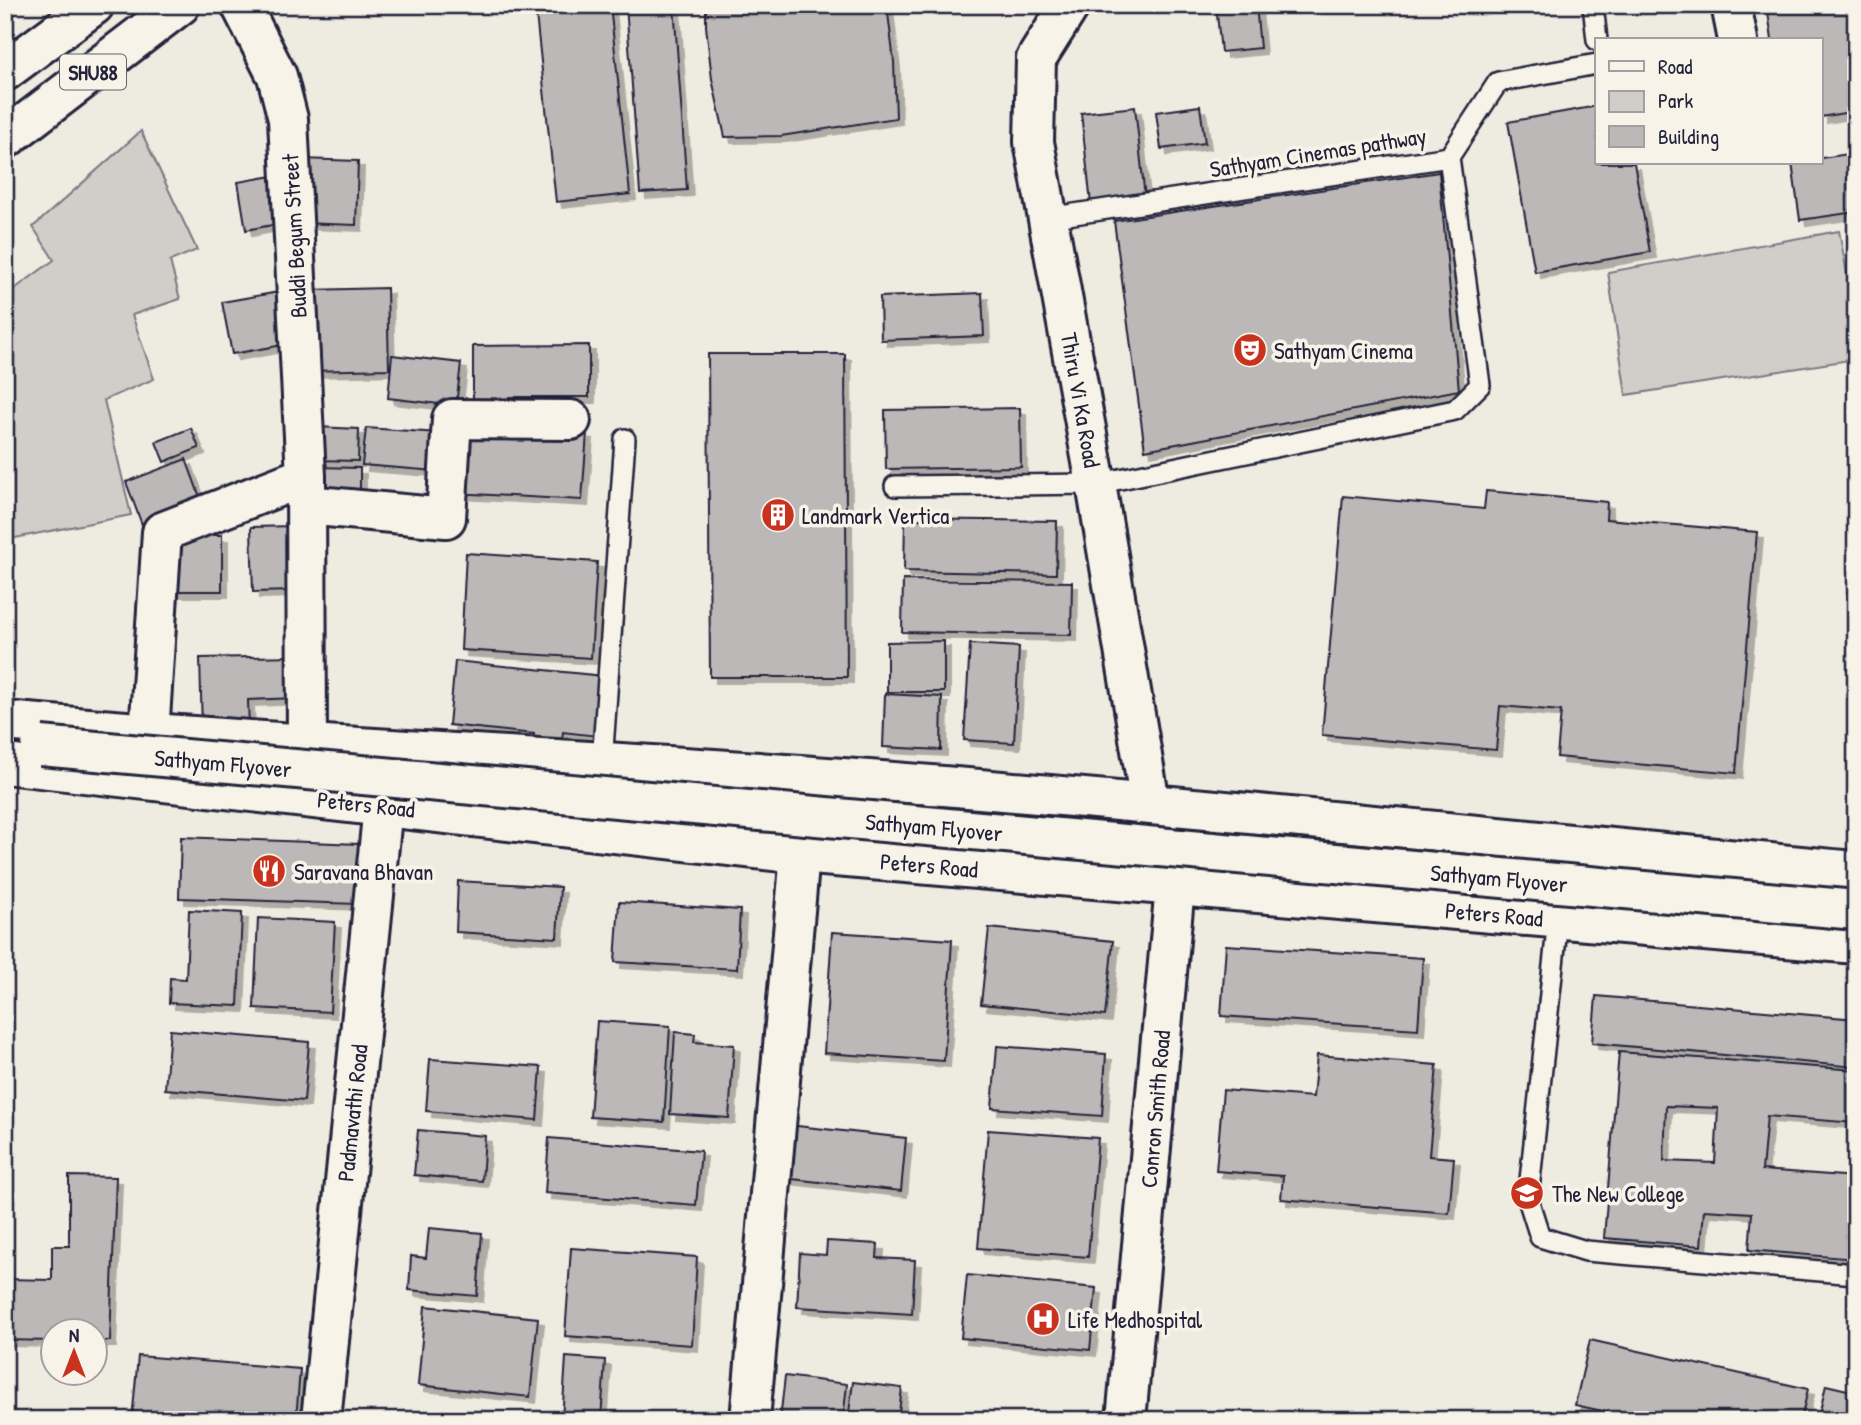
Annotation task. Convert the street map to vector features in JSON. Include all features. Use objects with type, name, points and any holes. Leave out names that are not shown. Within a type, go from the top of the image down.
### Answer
[{"type":"main road","name":"SHU88","points":[[5,71],[94,5]]},
{"type":"main road","name":"SHU88","points":[[5,139],[180,5]]},
{"type":"main road","name":"Buddi Begum Street","points":[[241,5],[277,76],[288,119],[306,490],[307,745]]},
{"type":"main road","name":"Thiru Vi Ka Road","points":[[1069,5],[1036,59],[1034,142],[1097,484],[1150,803]]},
{"type":"main road","points":[[1731,5],[1738,38]]},
{"type":"main road","points":[[149,734],[162,531],[306,490],[446,518],[452,419],[571,420]]},
{"type":"main road","points":[[12,744],[149,734],[837,778],[1150,803],[1856,871]]},
{"type":"main road","name":"Peters Road","points":[[12,744],[383,806],[800,854],[1856,944]]},
{"type":"main road","name":"Sathyam Flyover","points":[[12,744],[1856,910]]},
{"type":"main road","name":"Conron Smith Road","points":[[1126,1420],[1175,886],[1150,803]]},
{"type":"main road","name":"Padmavathi Road","points":[[321,1420],[383,806]]},
{"type":"main road","points":[[750,1420],[800,854]]},
{"type":"lane","points":[[1593,5],[1598,38]]},
{"type":"lane","name":"Sathyam Cinemas pathway","points":[[1048,218],[1449,157],[1498,82],[1595,64]]},
{"type":"lane","points":[[895,486],[1097,484],[1455,410],[1480,385],[1449,157]]},
{"type":"lane","points":[[602,764],[625,439]]},
{"type":"lane","points":[[1566,844],[1528,1199],[1540,1237],[1586,1251],[1856,1274]]},
{"type":"green space","points":[[141,131],[197,250],[170,261],[180,299],[132,315],[154,379],[104,400],[131,515],[5,540],[5,296],[54,260],[33,227]]},
{"type":"green space","points":[[1839,231],[1856,321],[1856,359],[1626,395],[1608,272]]},
{"type":"building","points":[[535,5],[610,5],[630,194],[556,202]]},
{"type":"building","points":[[626,5],[674,5],[687,190],[640,193]]},
{"type":"building","points":[[706,5],[887,5],[894,62],[896,118],[781,136],[725,137],[712,79]]},
{"type":"building","points":[[1216,5],[1256,5],[1260,48],[1221,52]]},
{"type":"building","points":[[1767,5],[1856,5],[1856,111],[1822,117],[1822,38],[1772,38]]},
{"type":"building","points":[[1200,106],[1205,143],[1161,149],[1156,112]]},
{"type":"building","points":[[1595,106],[1595,164],[1634,164],[1650,252],[1535,272],[1508,122]]},
{"type":"building","points":[[1135,107],[1145,198],[1091,204],[1081,113]]},
{"type":"building","points":[[1856,153],[1856,212],[1800,220],[1792,164],[1822,164],[1822,158]]},
{"type":"building","points":[[302,159],[358,161],[356,225],[299,223]]},
{"type":"building","points":[[1439,172],[1459,390],[1145,450],[1114,221]]},
{"type":"building","points":[[279,175],[288,222],[246,230],[238,182]]},
{"type":"building","points":[[387,288],[389,369],[310,371],[309,290]]},
{"type":"building","points":[[279,292],[289,344],[232,354],[222,302]]},
{"type":"building","points":[[982,293],[984,336],[881,340],[880,297]]},
{"type":"building","points":[[589,345],[589,397],[509,397],[509,404],[473,404],[473,346]]},
{"type":"building","name":"Landmark Vertica","points":[[708,354],[845,354],[847,677],[710,677]]},
{"type":"building","points":[[392,355],[461,363],[456,406],[388,398]]},
{"type":"building","points":[[1020,408],[1021,467],[886,469],[885,410]]},
{"type":"building","points":[[459,426],[587,433],[582,500],[455,493]]},
{"type":"building","points":[[316,427],[359,429],[358,461],[315,460]]},
{"type":"building","points":[[191,428],[199,448],[164,462],[156,442]]},
{"type":"building","points":[[366,428],[439,433],[436,471],[362,465]]},
{"type":"building","points":[[186,459],[204,508],[144,530],[126,482]]},
{"type":"building","points":[[315,467],[360,468],[360,504],[314,502]]},
{"type":"building","points":[[1486,491],[1607,502],[1606,519],[1757,532],[1736,773],[1557,757],[1561,711],[1500,706],[1496,750],[1322,735],[1343,496],[1484,509]]},
{"type":"building","points":[[905,519],[1057,521],[1056,574],[904,571]]},
{"type":"building","points":[[294,526],[295,591],[253,592],[251,527]]},
{"type":"building","points":[[171,535],[222,535],[222,591],[171,591]]},
{"type":"building","points":[[466,553],[597,562],[591,658],[461,650]]},
{"type":"building","points":[[903,580],[1072,582],[1071,635],[902,632]]},
{"type":"building","points":[[944,641],[944,692],[887,692],[887,642]]},
{"type":"building","points":[[970,644],[1019,647],[1014,743],[964,740]]},
{"type":"building","points":[[295,656],[296,698],[248,700],[249,729],[202,730],[200,658]]},
{"type":"building","points":[[455,661],[603,676],[597,736],[563,732],[561,750],[533,747],[534,734],[449,725]]},
{"type":"building","points":[[885,694],[942,697],[941,750],[883,747]]},
{"type":"building","name":"Saravana Bhavan","points":[[181,837],[359,844],[357,904],[179,898]]},
{"type":"building","points":[[458,881],[560,887],[557,938],[456,932]]},
{"type":"building","points":[[619,902],[740,910],[737,969],[615,962]]},
{"type":"building","points":[[189,910],[242,913],[238,1006],[169,1003],[170,978],[186,979]]},
{"type":"building","points":[[258,918],[335,922],[330,1012],[254,1008]]},
{"type":"building","points":[[989,928],[1113,941],[1105,1016],[981,1004]]},
{"type":"building","points":[[832,932],[952,940],[944,1061],[824,1053]]},
{"type":"building","points":[[1226,945],[1423,958],[1418,1029],[1221,1016]]},
{"type":"building","points":[[1596,996],[1856,1019],[1856,1067],[1592,1043]]},
{"type":"building","points":[[597,1021],[670,1026],[664,1122],[590,1117]]},
{"type":"building","points":[[170,1030],[309,1042],[304,1101],[165,1089]]},
{"type":"building","points":[[675,1032],[695,1034],[694,1042],[734,1045],[729,1118],[670,1114]]},
{"type":"building","points":[[997,1046],[1106,1054],[1102,1116],[992,1108]]},
{"type":"building","points":[[1619,1052],[1856,1070],[1856,1123],[1767,1116],[1762,1170],[1856,1177],[1856,1259],[1749,1250],[1752,1213],[1704,1210],[1701,1246],[1604,1238]],"holes":[[[1666,1106],[1718,1108],[1715,1163],[1664,1161]]]},
{"type":"building","points":[[1317,1055],[1437,1065],[1429,1156],[1454,1158],[1449,1213],[1281,1199],[1283,1176],[1216,1171],[1223,1090],[1313,1097]]},
{"type":"building","points":[[430,1059],[541,1067],[537,1120],[426,1111]]},
{"type":"building","points":[[779,1124],[906,1138],[901,1191],[774,1177]]},
{"type":"building","points":[[418,1130],[485,1136],[482,1181],[414,1175]]},
{"type":"building","points":[[988,1130],[1098,1138],[1088,1257],[978,1248]]},
{"type":"building","points":[[549,1138],[701,1151],[696,1205],[545,1193]]},
{"type":"building","points":[[69,1176],[116,1177],[110,1341],[108,1316],[38,1316],[38,1341],[5,1340],[5,1279],[52,1280],[52,1246],[69,1246]]},
{"type":"building","points":[[429,1228],[482,1233],[477,1296],[409,1290],[411,1256],[426,1258]]},
{"type":"building","points":[[827,1241],[878,1244],[877,1258],[915,1260],[912,1314],[797,1307],[800,1253],[826,1255]]},
{"type":"building","points":[[571,1248],[697,1257],[692,1345],[565,1336]]},
{"type":"building","points":[[967,1275],[1096,1288],[1090,1350],[961,1338]]},
{"type":"building","points":[[425,1306],[538,1318],[530,1397],[418,1385]]},
{"type":"building","points":[[1590,1340],[1808,1389],[1801,1420],[1643,1420],[1575,1405]]},
{"type":"building","points":[[138,1356],[300,1369],[296,1420],[132,1420]]},
{"type":"building","points":[[566,1357],[605,1360],[601,1420],[562,1420]]},
{"type":"building","points":[[785,1376],[847,1384],[843,1420],[780,1420]]},
{"type":"building","points":[[853,1382],[902,1388],[898,1420],[848,1420]]},
{"type":"building","points":[[1826,1385],[1856,1392],[1856,1420],[1818,1420]]},
{"type":"place","name":"Sathyam Cinema","points":[[1250,350]]},
{"type":"place","name":"Landmark Vertica","points":[[778,515]]},
{"type":"place","name":"Saravana Bhavan","points":[[269,871]]},
{"type":"place","name":"The New College","points":[[1527,1193]]},
{"type":"place","name":"Life Medhospital","points":[[1043,1319]]}]
